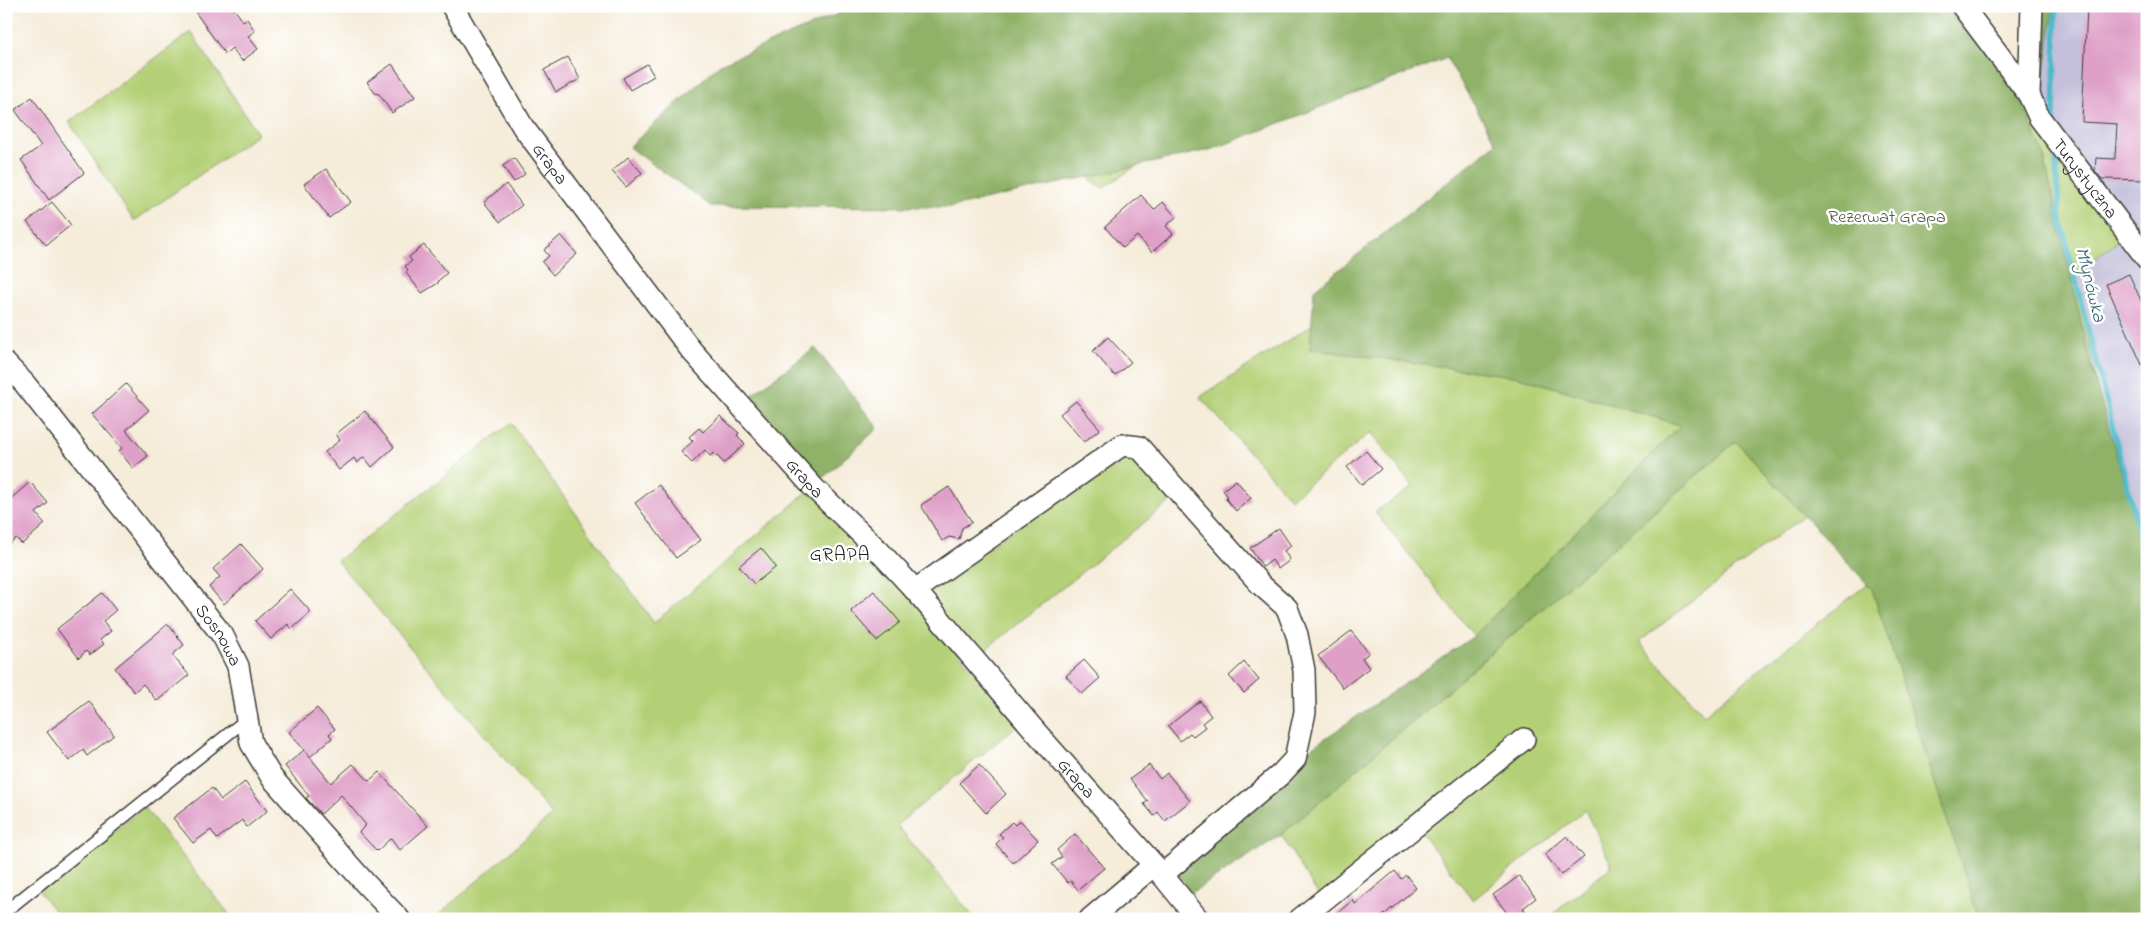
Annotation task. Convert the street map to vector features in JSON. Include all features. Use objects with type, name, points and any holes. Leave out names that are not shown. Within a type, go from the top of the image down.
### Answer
[{"type":"street","name":"Grapa","points":[[452,6],[523,127],[691,350],[813,487],[878,550],[915,590],[1036,732],[1158,870],[1198,919]]},
{"type":"street","name":"Turystyczna","points":[[1962,6],[2029,95],[2039,117],[2147,259]]},
{"type":"street","name":"Turystyczna","points":[[2029,95],[2032,6]]},
{"type":"street","name":"Sosnowa","points":[[6,364],[25,384],[222,636],[238,666],[251,743],[272,778],[399,919]]},
{"type":"street","points":[[915,590],[1122,445],[1139,447],[1261,585],[1287,608],[1297,636],[1304,670],[1305,712],[1296,759],[1281,774],[1158,870],[1090,919]]},
{"type":"street","points":[[1300,919],[1524,740]]},
{"type":"lane","points":[[6,912],[247,719]]},
{"type":"shaded area","points":[[2054,6],[2147,6],[2147,548],[2142,545],[2075,275],[2039,117]]},
{"type":"green space","name":"Rezerwat Grapa","points":[[857,6],[1956,6],[2004,61],[2043,153],[2089,358],[2142,545],[2147,548],[2147,919],[1979,919],[1872,589],[1736,441],[1281,835],[1182,899],[1162,875],[1295,759],[1474,636],[1680,425],[1519,377],[1310,349],[1314,290],[1496,143],[1447,58],[1213,149],[952,207],[711,206],[629,147],[720,64]]},
{"type":"green space","name":"Rezerwat Grapa","points":[[1958,6],[2127,233],[2075,275],[2139,599],[2147,919],[1547,919],[1612,866],[1585,810],[1473,900],[1416,826],[1322,901],[1281,835],[1736,441],[1804,515],[1639,642],[1704,714],[1881,573],[1805,406],[1519,377],[1681,424],[1474,636],[1375,512],[1413,487],[1371,432],[1291,499],[1200,397],[1472,222],[1530,35],[1214,115],[1103,188],[1073,167],[884,56]]},
{"type":"green space","points":[[2032,6],[2054,6],[2039,117]]},
{"type":"green space","points":[[191,32],[258,134],[134,221],[69,122]]},
{"type":"green space","points":[[815,348],[878,428],[813,487],[739,404]]},
{"type":"green space","points":[[511,423],[654,623],[813,487],[1020,723],[897,825],[975,919],[434,919],[552,815],[337,561]]},
{"type":"green space","points":[[1126,455],[1136,455],[1176,497],[977,656],[922,591]]},
{"type":"green space","points":[[144,807],[233,919],[61,919],[39,891]]},
{"type":"building","points":[[191,6],[232,6],[243,21],[247,19],[255,31],[248,36],[258,49],[242,61],[232,48],[225,54]]},
{"type":"building","points":[[2087,6],[2147,6],[2147,180],[2102,179],[2095,171],[2096,158],[2115,159],[2117,124],[2082,122]]},
{"type":"building","points":[[568,57],[580,79],[556,92],[544,70]]},
{"type":"building","points":[[392,64],[415,97],[392,113],[379,94],[375,93],[367,82]]},
{"type":"building","points":[[647,64],[654,76],[630,90],[623,78]]},
{"type":"building","points":[[32,97],[84,173],[49,200],[21,160],[41,146],[15,110]]},
{"type":"building","points":[[628,157],[642,173],[626,187],[612,171]]},
{"type":"building","points":[[514,158],[525,174],[514,182],[503,166]]},
{"type":"building","points":[[326,169],[351,202],[329,218],[304,184]]},
{"type":"building","points":[[506,184],[522,205],[500,222],[484,202]]},
{"type":"building","points":[[1141,195],[1154,210],[1163,202],[1176,217],[1166,226],[1173,234],[1152,252],[1137,236],[1123,248],[1105,227]]},
{"type":"building","points":[[52,202],[71,225],[46,245],[27,222]]},
{"type":"building","points":[[561,235],[577,254],[553,275],[542,262],[549,256],[544,250]]},
{"type":"building","points":[[424,245],[447,273],[438,283],[422,293],[406,273],[408,270],[405,266],[412,261],[409,257]]},
{"type":"building","points":[[2129,274],[2147,314],[2147,376],[2106,284]]},
{"type":"building","points":[[1108,337],[1131,362],[1115,376],[1093,351]]},
{"type":"building","points":[[126,384],[149,410],[126,430],[148,456],[133,468],[119,451],[122,448],[92,414]]},
{"type":"building","points":[[1076,401],[1100,429],[1084,442],[1060,414]]},
{"type":"building","points":[[365,411],[394,447],[372,467],[364,457],[357,463],[354,458],[339,470],[325,452],[340,440],[336,434]]},
{"type":"building","points":[[720,416],[739,433],[737,435],[745,444],[724,463],[714,453],[710,456],[705,450],[692,463],[681,452],[693,441],[689,437],[699,428],[703,432]]},
{"type":"building","points":[[1366,451],[1381,469],[1362,485],[1347,467]]},
{"type":"building","points":[[1236,480],[1251,498],[1236,511],[1226,499],[1228,497],[1223,490]]},
{"type":"building","points":[[30,482],[48,503],[36,513],[45,524],[22,544],[16,538],[6,547],[6,503]]},
{"type":"building","points":[[659,485],[701,540],[676,558],[635,503]]},
{"type":"building","points":[[949,487],[972,522],[962,528],[959,539],[949,537],[942,541],[921,505]]},
{"type":"building","points":[[1279,528],[1291,546],[1284,551],[1290,560],[1278,569],[1272,560],[1263,567],[1250,548]]},
{"type":"building","points":[[241,544],[263,569],[224,604],[209,587],[220,577],[213,569]]},
{"type":"building","points":[[761,548],[776,567],[754,584],[739,566]]},
{"type":"building","points":[[290,589],[311,612],[292,629],[288,624],[271,639],[255,621]]},
{"type":"building","points":[[874,591],[900,622],[877,641],[851,611]]},
{"type":"building","points":[[102,593],[116,610],[103,621],[111,631],[100,640],[104,644],[90,655],[86,651],[79,658],[57,629]]},
{"type":"building","points":[[168,624],[184,645],[172,655],[189,675],[157,701],[143,684],[134,692],[115,668]]},
{"type":"building","points":[[1351,631],[1369,653],[1362,658],[1369,668],[1343,688],[1318,656]]},
{"type":"building","points":[[1084,660],[1100,678],[1082,694],[1066,676]]},
{"type":"building","points":[[1244,662],[1259,680],[1244,693],[1229,676]]},
{"type":"building","points":[[89,701],[114,735],[87,756],[83,750],[69,761],[47,732]]},
{"type":"building","points":[[1200,701],[1211,716],[1202,723],[1205,727],[1193,736],[1190,733],[1180,741],[1168,726]]},
{"type":"building","points":[[317,708],[335,729],[329,734],[332,738],[310,757],[289,732]]},
{"type":"building","points":[[304,750],[331,783],[353,764],[369,781],[379,772],[428,826],[400,850],[391,838],[377,851],[359,832],[366,825],[341,795],[321,814],[306,798],[309,796],[285,766]]},
{"type":"building","points":[[979,765],[1006,794],[986,813],[959,783]]},
{"type":"building","points":[[1149,765],[1160,779],[1167,773],[1190,801],[1165,821],[1158,812],[1154,816],[1144,804],[1148,801],[1130,779]]},
{"type":"building","points":[[245,782],[267,811],[247,827],[242,820],[217,839],[211,830],[193,843],[173,818],[212,788],[221,800]]},
{"type":"building","points":[[1020,820],[1038,840],[1013,863],[996,844],[1003,837],[999,834],[1012,822],[1015,825]]},
{"type":"building","points":[[1075,834],[1104,868],[1078,890],[1071,881],[1068,883],[1052,864],[1062,857],[1057,850]]},
{"type":"building","points":[[1567,836],[1584,857],[1561,875],[1545,854]]},
{"type":"building","points":[[1395,871],[1401,879],[1406,875],[1416,888],[1379,919],[1330,919],[1353,900],[1355,904]]},
{"type":"building","points":[[1519,876],[1536,898],[1523,908],[1527,913],[1519,919],[1512,919],[1493,895]]},
{"type":"waterway","name":"Młynówka","points":[[2054,127],[2056,6]]},
{"type":"waterway","name":"Młynówka","points":[[2055,148],[2059,213],[2147,564]]},
{"type":"district","name":"GRAPA","points":[[840,553]]}]
